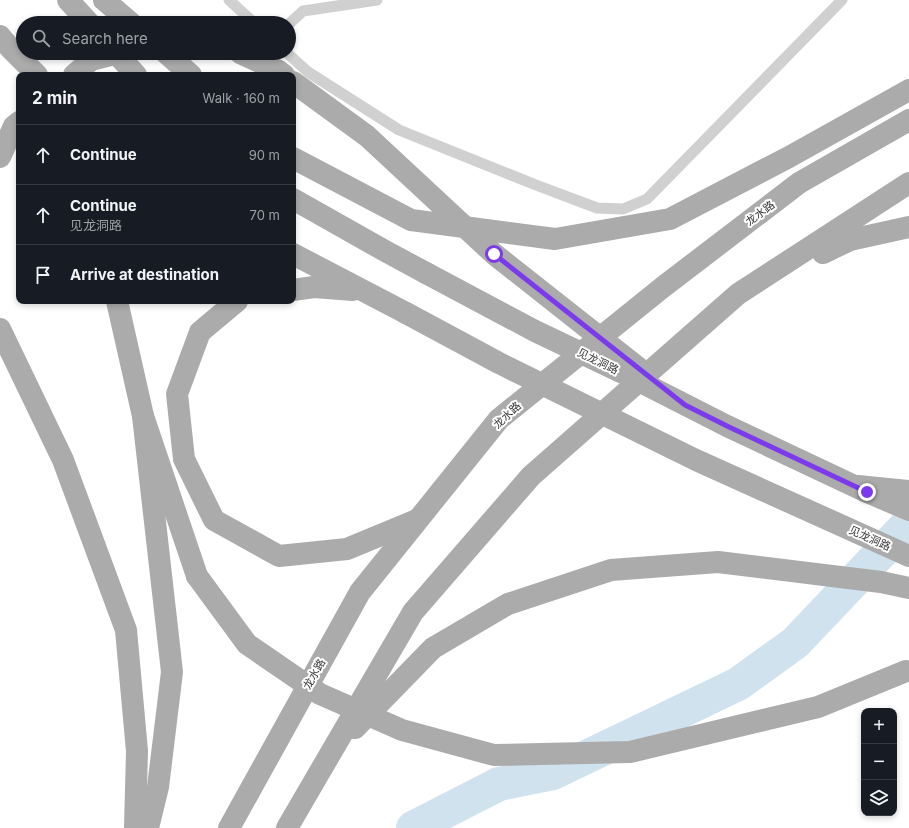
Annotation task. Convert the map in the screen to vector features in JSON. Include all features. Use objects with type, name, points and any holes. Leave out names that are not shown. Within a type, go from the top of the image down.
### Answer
[{"type":"main road","points":[[68,0],[83,16]]},
{"type":"main road","points":[[104,0],[123,16]]},
{"type":"main road","points":[[0,36],[16,54]]},
{"type":"main road","points":[[0,40],[17,72]]},
{"type":"main road","points":[[22,60],[34,72]]},
{"type":"main road","points":[[77,72],[91,60]]},
{"type":"main road","points":[[122,60],[133,72]]},
{"type":"main road","points":[[174,60],[188,72]]},
{"type":"main road","points":[[255,60],[280,72]]},
{"type":"main road","points":[[296,84],[367,136],[494,254],[685,405]]},
{"type":"main road","points":[[296,160],[411,220],[554,239],[670,219],[789,157],[909,90]]},
{"type":"main road","name":"龙水路","points":[[229,828],[360,592],[500,419],[663,287],[800,183],[909,120]]},
{"type":"main road","points":[[0,157],[16,124]]},
{"type":"main road","points":[[291,820],[413,612],[531,476],[738,294],[909,183]]},
{"type":"main road","name":"见龙洞路","points":[[296,201],[426,273],[535,330],[727,426],[854,486],[909,510]]},
{"type":"main road","points":[[738,294],[850,240],[909,226]]},
{"type":"main road","name":"见龙洞路","points":[[296,256],[500,362],[696,460],[909,556]]},
{"type":"main road","points":[[296,290],[314,287],[364,291]]},
{"type":"main road","points":[[118,304],[143,416],[197,576],[247,644],[320,694],[402,730],[494,755],[630,752],[818,707],[907,670]]},
{"type":"main road","points":[[233,304],[200,332],[178,394],[184,458],[214,520],[279,556],[347,549],[418,520]]},
{"type":"main road","points":[[0,329],[63,460],[126,630],[137,751],[135,828]]},
{"type":"main road","points":[[143,416],[172,672],[158,787],[148,828]]},
{"type":"main road","points":[[854,486],[909,491]]},
{"type":"main road","points":[[329,755],[434,648],[508,604],[611,570],[718,562],[881,582],[909,588]]},
{"type":"lane","points":[[230,0],[247,16]]},
{"type":"lane","points":[[296,18],[303,11],[377,0]]},
{"type":"lane","points":[[295,60],[308,72],[399,130],[597,208],[623,210],[647,199],[842,0]]},
{"type":"waterway","points":[[413,828],[499,784],[553,773],[738,684],[795,643],[909,523]]},
{"type":"route","points":[[494,254],[685,405],[867,492]]}]
